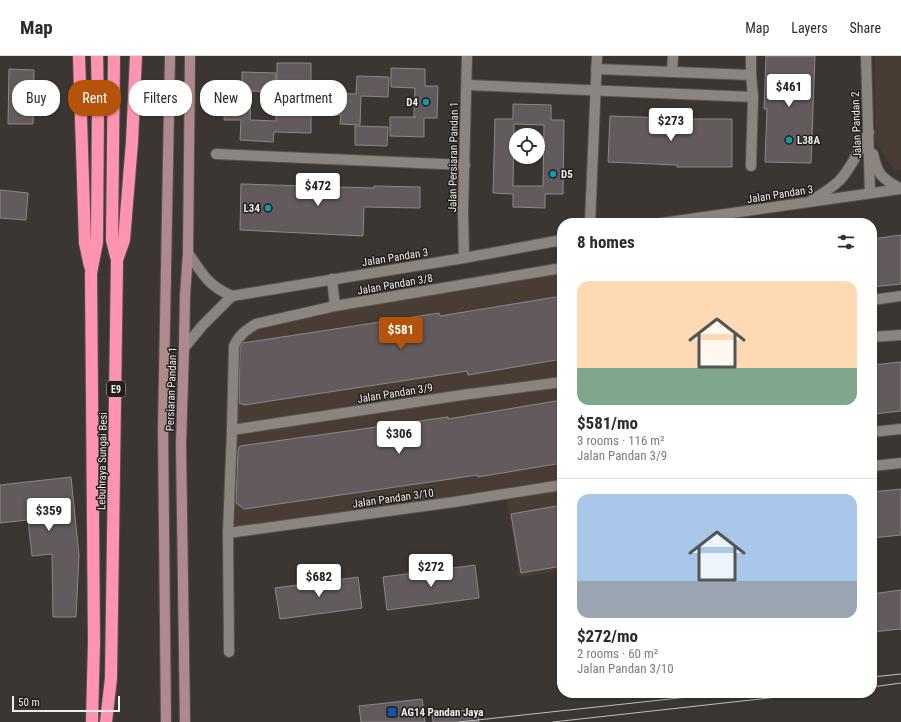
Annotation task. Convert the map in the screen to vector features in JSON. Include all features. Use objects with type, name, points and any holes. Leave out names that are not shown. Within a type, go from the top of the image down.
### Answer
[{"type":"highway","points":[[79,56],[85,243],[91,273]]},
{"type":"highway","name":"Lebuhraya Sungai Besi","points":[[92,722],[94,642],[91,273],[96,242],[98,105],[97,56]]},
{"type":"highway","name":"Lebuhraya Sungai Besi","points":[[106,722],[111,678],[118,260],[112,240],[114,56]]},
{"type":"highway","points":[[118,260],[124,240],[132,142],[136,56]]},
{"type":"street","name":"Persiaran Pandan 1","points":[[166,722],[163,430],[170,56]]},
{"type":"street","name":"Persiaran Pandan 1","points":[[185,722],[180,444],[185,295],[188,253],[190,56]]},
{"type":"street","name":"Jalan Persiaran Pandan 1","points":[[464,258],[464,165],[467,56]]},
{"type":"street","points":[[590,218],[597,56]]},
{"type":"street","points":[[672,72],[673,56]]},
{"type":"street","points":[[751,56],[753,97],[751,166]]},
{"type":"street","name":"Jalan Pandan 2","points":[[866,56],[870,193]]},
{"type":"street","points":[[596,69],[751,75]]},
{"type":"street","points":[[467,84],[753,97]]},
{"type":"street","points":[[869,132],[879,173],[886,181],[901,189]]},
{"type":"street","points":[[808,202],[829,189],[840,179],[850,166],[869,132]]},
{"type":"street","points":[[216,154],[464,165]]},
{"type":"street","name":"Jalan Pandan 3","points":[[699,218],[901,189]]},
{"type":"street","name":"Jalan Pandan 3","points":[[232,296],[464,258],[557,241]]},
{"type":"street","points":[[184,348],[202,326],[232,296],[221,291],[209,282],[188,253]]},
{"type":"street","name":"Jalan Pandan 3/8","points":[[232,430],[234,346],[238,337],[256,324],[335,306],[557,269]]},
{"type":"street","points":[[332,279],[335,306]]},
{"type":"street","points":[[877,299],[901,296]]},
{"type":"street","points":[[877,336],[901,334]]},
{"type":"street","name":"Jalan Pandan 3/9","points":[[232,430],[462,395],[557,383]]},
{"type":"street","points":[[877,431],[901,429]]},
{"type":"street","points":[[229,652],[228,533],[232,430]]},
{"type":"street","points":[[877,465],[901,463]]},
{"type":"street","name":"Jalan Pandan 3/10","points":[[228,533],[454,502],[557,486]]},
{"type":"shaded area","points":[[875,56],[901,56],[901,170],[894,171],[875,141]]},
{"type":"shaded area","points":[[557,274],[557,572],[519,577],[505,489],[234,527],[239,346],[242,340],[260,329],[339,310]]},
{"type":"building","points":[[766,56],[815,56],[811,163],[765,162],[767,109],[764,109]]},
{"type":"building","points":[[277,63],[311,63],[311,80],[277,80]]},
{"type":"building","name":"D4","points":[[391,68],[425,69],[425,86],[438,86],[437,118],[424,118],[424,137],[390,136],[390,117],[414,117],[415,88],[391,87]]},
{"type":"building","points":[[9,69],[34,70],[34,80],[12,80],[12,116],[33,116],[33,124],[8,124]]},
{"type":"building","points":[[242,72],[276,73],[276,80],[260,80],[260,91],[252,91],[252,80],[242,80]]},
{"type":"building","points":[[357,76],[389,77],[388,97],[361,96],[360,125],[340,124],[341,116],[347,116],[347,94],[356,94]]},
{"type":"building","points":[[513,104],[551,105],[551,120],[564,120],[563,194],[545,194],[545,208],[513,207],[513,194],[493,193],[495,119],[513,119]]},
{"type":"building","points":[[224,116],[250,116],[250,120],[276,121],[276,116],[311,116],[311,133],[274,132],[273,142],[240,140],[241,120],[224,120]]},
{"type":"building","points":[[610,116],[667,119],[732,119],[732,167],[677,167],[677,165],[608,162]]},
{"type":"building","points":[[355,126],[388,127],[387,146],[355,145]]},
{"type":"building","points":[[241,184],[374,188],[374,186],[420,187],[420,208],[364,207],[363,236],[240,230]]},
{"type":"building","points":[[0,190],[28,193],[26,220],[0,218]]},
{"type":"building","points":[[901,235],[901,284],[877,286],[877,238]]},
{"type":"building","points":[[557,297],[557,360],[468,375],[467,371],[244,405],[239,403],[240,348],[243,343],[439,313],[440,316]]},
{"type":"building","points":[[901,362],[901,411],[877,414],[877,364]]},
{"type":"building","points":[[557,401],[557,464],[478,477],[478,475],[244,509],[236,503],[238,450],[240,446],[448,417],[448,419]]},
{"type":"building","points":[[71,477],[79,555],[76,617],[53,617],[52,554],[32,556],[28,520],[0,523],[0,485]]},
{"type":"building","points":[[901,489],[901,535],[877,537],[877,491]]},
{"type":"building","points":[[557,506],[557,567],[521,573],[511,514]]},
{"type":"building","points":[[475,565],[479,598],[387,610],[383,577]]},
{"type":"building","points":[[358,577],[362,608],[280,619],[275,588]]},
{"type":"building","points":[[901,590],[901,629],[877,631],[877,593]]},
{"type":"building","name":"AG14 Pandan Jaya","points":[[422,699],[425,722],[361,722],[359,706]]},
{"type":"building","points":[[477,709],[479,722],[433,722],[432,714]]},
{"type":"tram line","points":[[877,676],[901,674]]},
{"type":"tram line","points":[[877,686],[901,683]]},
{"type":"tram line","points":[[459,722],[679,698]]},
{"type":"tram line","points":[[553,722],[769,698]]},
{"type":"place","name":"D4","points":[[426,102]]},
{"type":"place","name":"L38A","points":[[789,140]]},
{"type":"place","name":"D5","points":[[553,174]]},
{"type":"place","name":"L34","points":[[268,208]]},
{"type":"place","name":"AG14 Pandan Jaya","points":[[392,712]]}]
